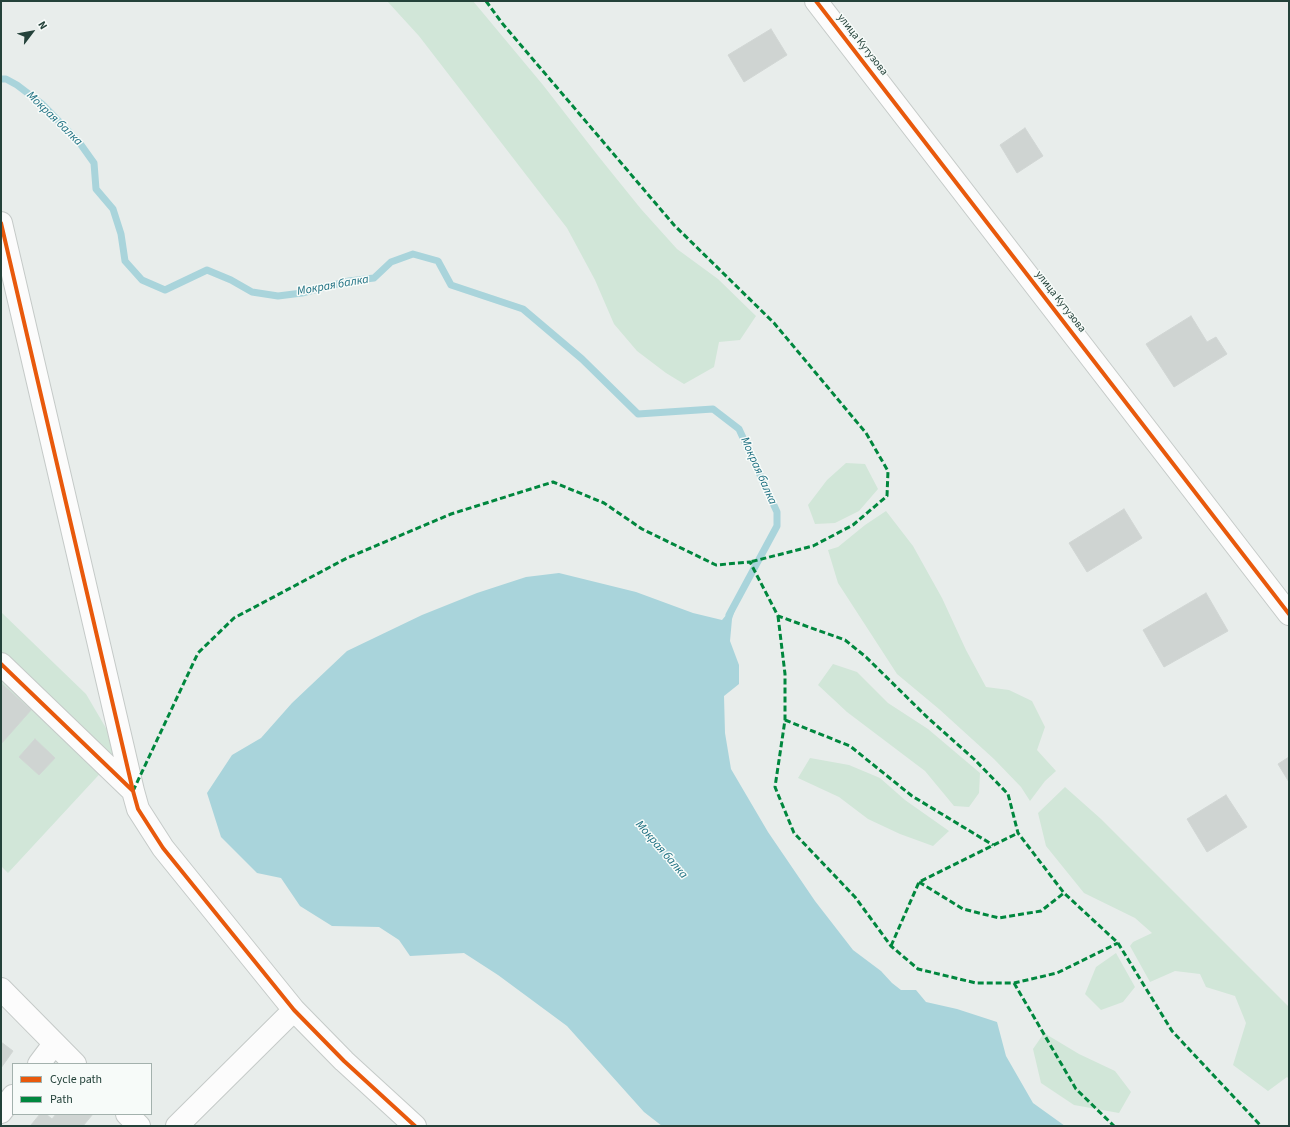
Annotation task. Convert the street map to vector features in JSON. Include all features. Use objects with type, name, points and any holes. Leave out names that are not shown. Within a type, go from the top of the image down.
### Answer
[{"type":"street","name":"улица Кутузова","points":[[816,1],[1289,614]]},
{"type":"street","points":[[1,223],[138,809],[162,848],[294,1010],[344,1061],[415,1126]]},
{"type":"street","points":[[1,664],[133,791]]},
{"type":"street","points":[[1,990],[74,1063]]},
{"type":"street","points":[[177,1126],[294,1010]]},
{"type":"street","points":[[40,1063],[54,1044]]},
{"type":"street","points":[[1,1112],[12,1097]]},
{"type":"street","points":[[127,1115],[139,1126]]},
{"type":"green space","points":[[387,1],[473,1],[543,85],[641,209],[677,249],[718,279],[756,316],[740,340],[719,342],[714,367],[684,384],[666,373],[637,351],[614,324],[595,280],[567,228],[419,36]]},
{"type":"green space","points":[[846,463],[865,464],[878,489],[859,511],[835,523],[815,524],[808,505],[827,480]]},
{"type":"green space","points":[[886,511],[913,546],[942,598],[966,650],[986,687],[1009,690],[1032,701],[1045,727],[1037,750],[1056,771],[1045,781],[1030,801],[1021,787],[994,759],[939,709],[897,674],[838,583],[828,550],[838,547],[865,525]]},
{"type":"green space","points":[[1,612],[86,694],[120,752],[8,873],[1,866]]},
{"type":"green space","points":[[833,664],[857,672],[888,703],[928,729],[980,773],[979,793],[969,807],[954,806],[925,771],[847,712],[818,685]]},
{"type":"green space","points":[[810,758],[849,765],[880,778],[905,800],[949,831],[933,846],[900,834],[868,819],[839,797],[798,778]]},
{"type":"green space","points":[[1065,787],[1101,819],[1289,1007],[1289,1079],[1287,1077],[1268,1091],[1233,1065],[1246,1023],[1235,996],[1206,987],[1200,974],[1175,971],[1150,982],[1130,946],[1133,942],[1152,933],[1135,918],[1084,893],[1046,846],[1038,813]]},
{"type":"green space","points":[[1116,953],[1135,987],[1123,1002],[1101,1010],[1085,994],[1096,967]]},
{"type":"green space","points":[[1044,1033],[1079,1054],[1115,1071],[1131,1092],[1119,1113],[1074,1105],[1041,1083],[1033,1049]]},
{"type":"water","points":[[559,573],[636,592],[693,613],[722,620],[738,601],[732,619],[730,641],[739,665],[739,684],[724,696],[725,733],[731,769],[768,832],[815,901],[853,950],[881,971],[892,983],[901,990],[916,990],[926,1002],[957,1009],[997,1022],[1006,1056],[1033,1103],[1065,1126],[662,1126],[644,1112],[567,1026],[498,975],[464,953],[410,956],[399,940],[379,927],[332,926],[300,906],[281,878],[257,873],[221,837],[207,793],[232,755],[261,738],[292,703],[347,651],[422,615],[477,593],[526,577]]},
{"type":"building","points":[[771,29],[787,55],[744,82],[728,55]]},
{"type":"building","points":[[1025,128],[1043,156],[1017,173],[1000,145]]},
{"type":"building","points":[[1191,316],[1207,342],[1216,337],[1227,354],[1174,387],[1146,344]]},
{"type":"building","points":[[1124,509],[1142,538],[1087,572],[1069,543]]},
{"type":"building","points":[[1206,593],[1228,631],[1164,667],[1143,630]]},
{"type":"building","points":[[2,684],[31,710],[1,744],[1,685]]},
{"type":"building","points":[[35,739],[55,758],[39,775],[19,757]]},
{"type":"building","points":[[1289,757],[1289,782],[1278,764]]},
{"type":"building","points":[[1226,795],[1247,827],[1207,852],[1187,819]]},
{"type":"building","points":[[1,1042],[13,1051],[1,1068]]},
{"type":"building","points":[[39,1115],[47,1115],[52,1119],[55,1115],[92,1115],[83,1126],[31,1125]]},
{"type":"waterway","name":"Мокрая балка","points":[[1,79],[6,79],[17,85],[42,104],[79,142],[94,163],[96,189],[113,209],[121,234],[125,261],[142,280],[165,290],[207,270],[231,280],[252,292],[278,296],[302,293],[349,281],[374,278],[391,262],[413,254],[438,261],[451,285],[523,309],[582,359],[638,414],[713,409],[739,429],[777,512],[777,526],[729,615]]},
{"type":"marked path","points":[[486,1],[502,23],[674,225],[774,323],[866,433],[888,471],[887,496],[853,525],[813,546],[750,562]]},
{"type":"marked path","points":[[133,791],[198,653],[234,618],[347,558],[451,514],[553,482],[604,503],[642,529],[716,565],[750,562],[778,616],[845,640],[866,657],[928,718],[974,759],[1008,794],[1018,833],[1064,893],[1118,943],[1172,1031],[1261,1126]]},
{"type":"marked path","points":[[778,616],[785,674],[785,720],[775,787],[794,833],[855,897],[891,946],[918,969],[976,983],[1014,983],[1057,973],[1118,943]]},
{"type":"marked path","points":[[785,720],[850,746],[912,796],[993,845]]},
{"type":"marked path","points":[[891,946],[919,882],[1018,833]]},
{"type":"marked path","points":[[919,882],[963,909],[999,918],[1041,911],[1064,893]]},
{"type":"marked path","points":[[1014,983],[1076,1089],[1114,1126]]},
{"type":"cycle path","points":[[816,1],[1289,614]]},
{"type":"cycle path","points":[[1,223],[133,791]]},
{"type":"cycle path","points":[[1,664],[133,791],[138,809],[163,848],[294,1010],[344,1061],[415,1126]]}]
